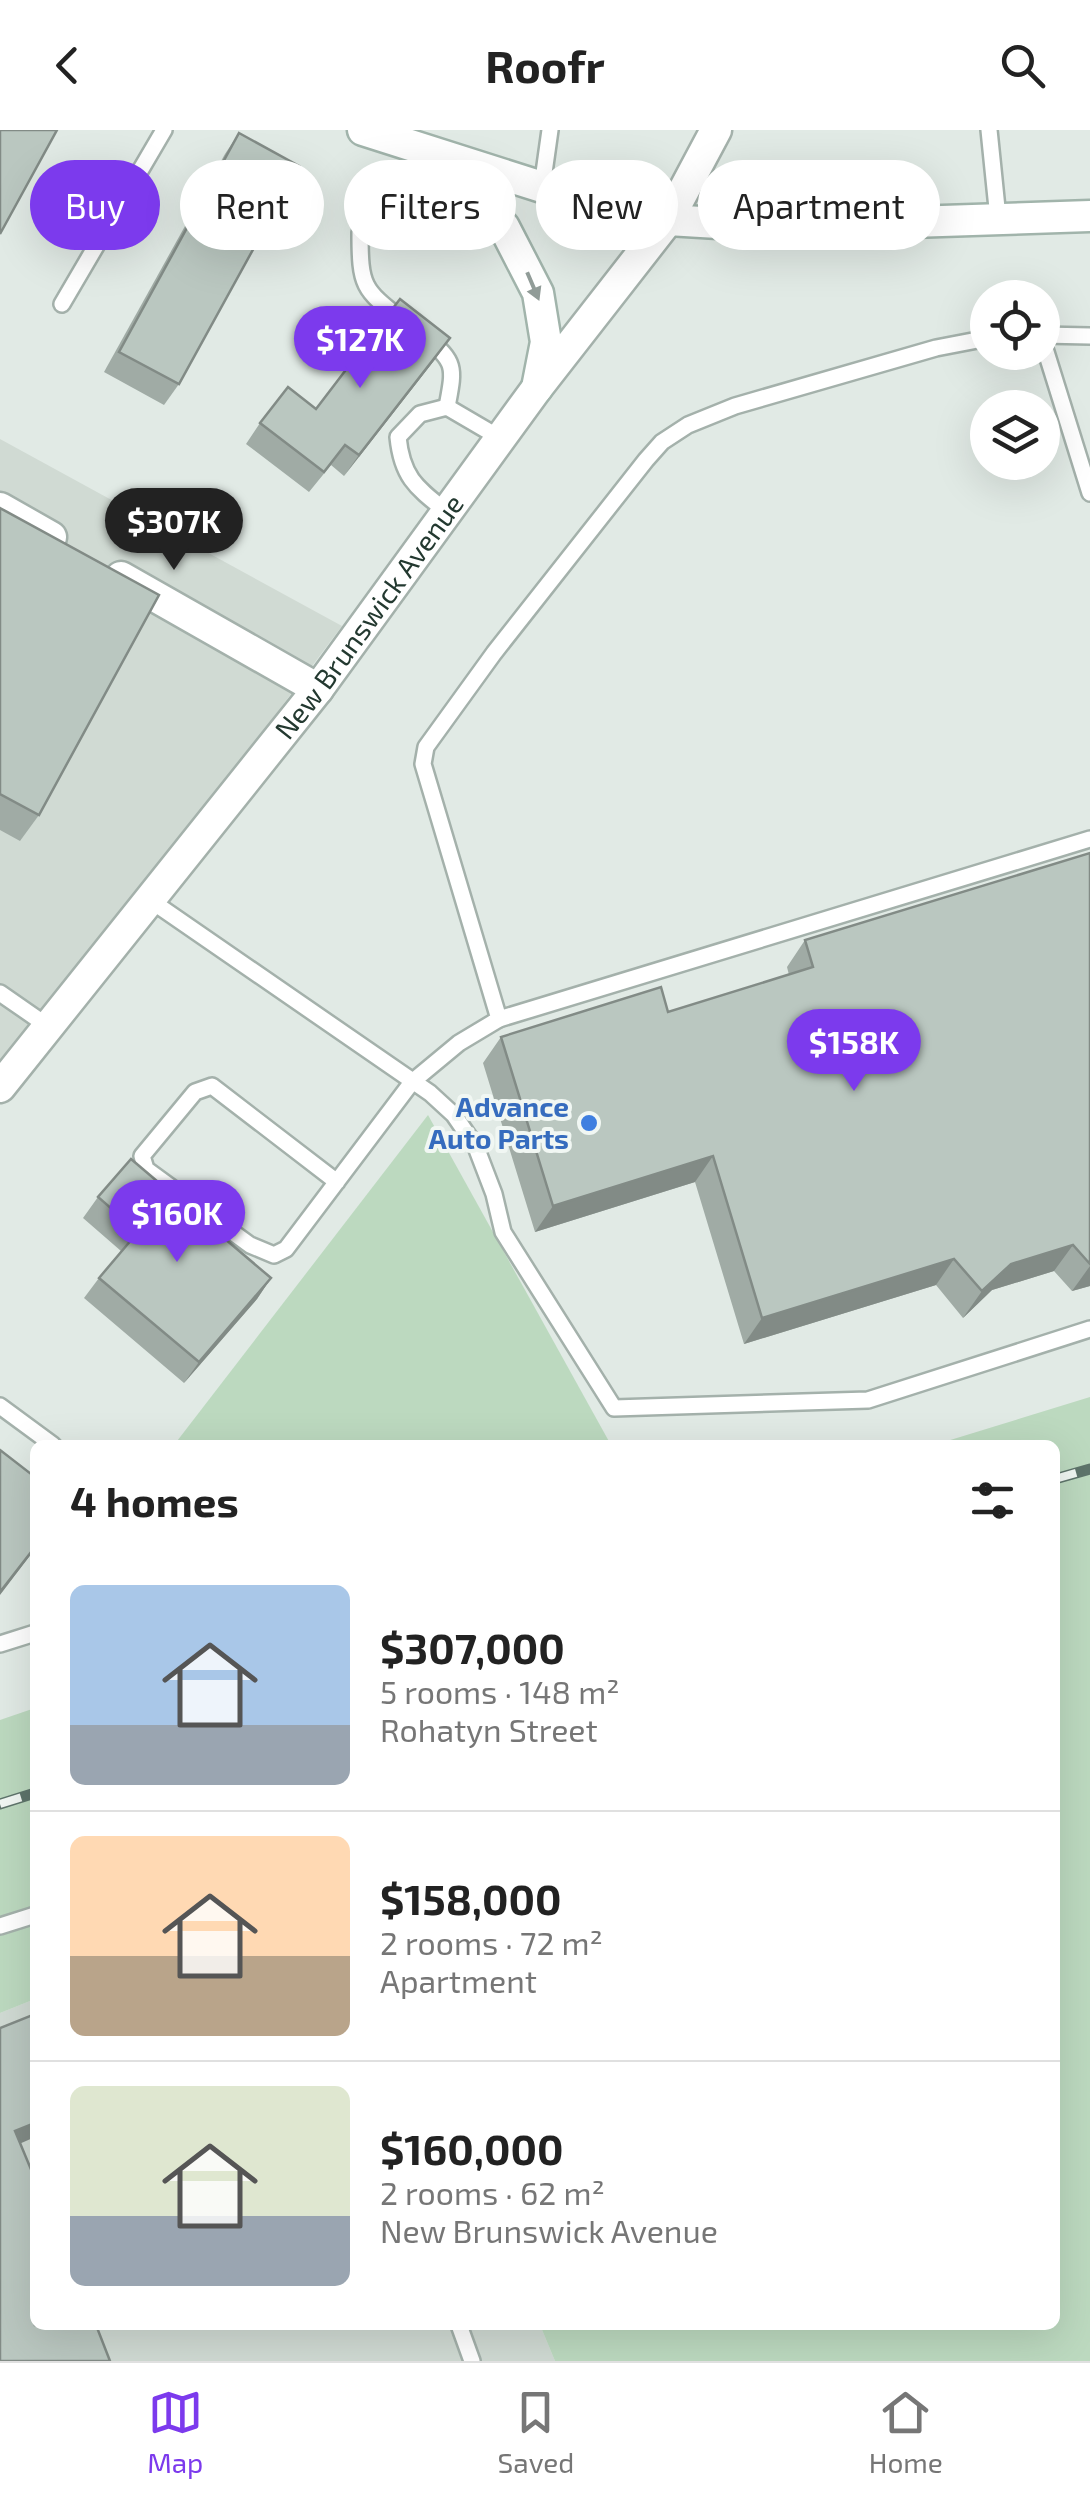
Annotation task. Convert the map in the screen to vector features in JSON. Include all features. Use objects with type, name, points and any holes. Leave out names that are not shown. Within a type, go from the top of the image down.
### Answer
[{"type":"street","points":[[363,130],[536,185]]},
{"type":"street","name":"New Brunswick Avenue","points":[[678,201],[716,130]]},
{"type":"street","points":[[432,154],[504,227],[538,293],[546,342],[536,388]]},
{"type":"street","points":[[678,220],[771,224],[1090,216]]},
{"type":"street","name":"New Brunswick Avenue","points":[[0,1088],[318,689],[536,388],[644,250]]},
{"type":"street","points":[[0,508],[318,689]]},
{"type":"lane","points":[[62,304],[164,130]]},
{"type":"lane","points":[[546,160],[550,130]]},
{"type":"lane","points":[[990,130],[998,218]]},
{"type":"lane","points":[[432,154],[360,232],[360,274],[371,296],[449,356],[454,374],[447,406]]},
{"type":"lane","points":[[1060,337],[1090,336]]},
{"type":"lane","points":[[499,1018],[422,764],[426,747],[494,653],[662,442],[688,425],[735,406],[970,341]]},
{"type":"lane","points":[[1052,370],[1090,493]]},
{"type":"lane","points":[[447,512],[412,484],[400,458],[398,437],[420,414],[447,406],[500,438]]},
{"type":"lane","points":[[337,1182],[212,1086],[195,1092],[142,1156],[146,1169],[250,1245],[274,1255],[286,1250],[337,1182],[412,1082],[459,1043],[499,1018],[1090,840]]},
{"type":"lane","points":[[150,900],[430,1093],[454,1115],[476,1148],[494,1194],[503,1232],[614,1408],[868,1400],[1090,1329]]},
{"type":"lane","points":[[0,993],[49,1027]]},
{"type":"lane","points":[[0,1406],[46,1440]]},
{"type":"lane","points":[[0,1644],[30,1634]]},
{"type":"lane","points":[[0,1926],[30,1917]]},
{"type":"lane","points":[[461,2330],[472,2361]]},
{"type":"shaded area","points":[[0,439],[342,626],[0,1082]]},
{"type":"shaded area","points":[[30,2001],[30,2330],[542,2330],[555,2361],[0,2361],[0,2013]]},
{"type":"green space","points":[[428,1115],[608,1440],[178,1440]]},
{"type":"green space","points":[[1090,1397],[1090,2361],[555,2361],[542,2330],[1060,2330],[1060,1440],[950,1440]]},
{"type":"green space","points":[[30,1710],[30,2001],[0,2013],[0,1720]]},
{"type":"building","points":[[0,130],[57,130],[41,160],[30,160],[30,179],[0,234]]},
{"type":"building","points":[[239,133],[288,160],[224,160]]},
{"type":"building","points":[[180,241],[180,250],[253,250],[179,384],[119,352]]},
{"type":"building","points":[[400,299],[450,338],[359,455],[345,445],[324,472],[260,423],[288,387],[316,409]]},
{"type":"building","points":[[0,508],[159,595],[39,815],[0,794]]},
{"type":"building","points":[[1090,853],[1090,1264],[1073,1245],[1011,1264],[982,1291],[954,1259],[762,1318],[713,1156],[553,1206],[501,1037],[661,987],[668,1012],[813,967],[805,940]]},
{"type":"building","points":[[131,1159],[271,1278],[199,1362],[99,1278],[138,1232],[98,1197]]},
{"type":"building","points":[[0,1450],[30,1473],[30,1553],[0,1592]]},
{"type":"building","points":[[30,2016],[30,2125],[15,2131],[30,2167],[30,2330],[98,2330],[110,2361],[0,2361],[0,2028]]},
{"type":"railway","points":[[1060,1478],[1090,1469]]},
{"type":"railway","points":[[0,1804],[30,1795]]},
{"type":"place","name":"Advance Auto Parts","points":[[589,1123]]}]
